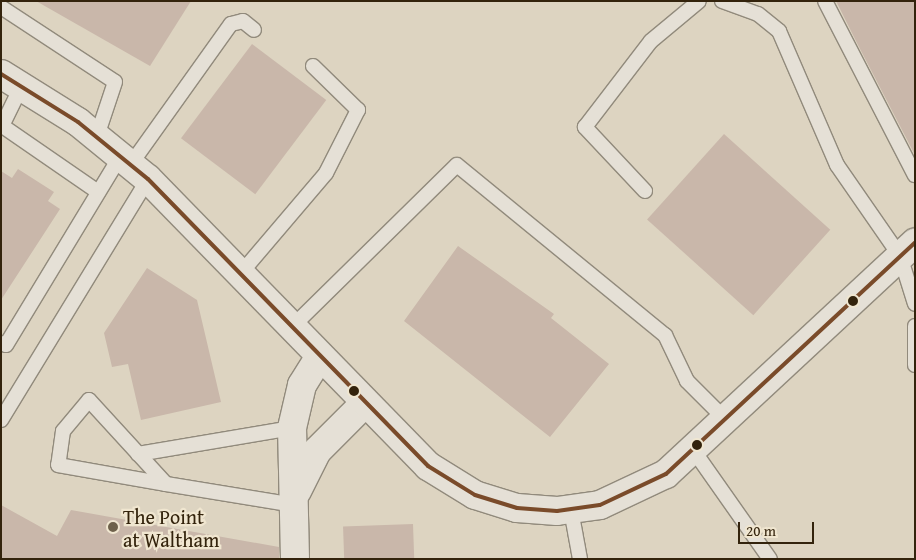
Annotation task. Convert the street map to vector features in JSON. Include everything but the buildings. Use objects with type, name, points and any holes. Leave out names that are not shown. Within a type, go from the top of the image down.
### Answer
[{"type":"street","points":[[12,79],[97,136],[133,166],[241,273],[423,462],[464,489],[517,508],[571,510],[614,502],[641,490],[694,451],[908,250]]},
{"type":"street","points":[[295,559],[292,428],[302,386],[320,356]]},
{"type":"street","points":[[294,505],[309,463],[365,403]]},
{"type":"lane","points":[[645,190],[585,127],[651,41],[699,1]]},
{"type":"lane","points":[[722,1],[758,14],[779,31],[837,165],[908,250],[915,304]]},
{"type":"lane","points":[[825,1],[915,175]]},
{"type":"lane","points":[[1,7],[115,82],[97,136]]},
{"type":"lane","points":[[1,420],[133,166],[231,24],[243,21],[254,30]]},
{"type":"lane","points":[[241,273],[326,173],[358,110],[313,66]]},
{"type":"lane","points":[[12,79],[2,126],[98,192]]},
{"type":"lane","points":[[292,327],[457,165],[665,335],[687,381],[727,421]]},
{"type":"lane","points":[[1,343],[6,346],[98,192],[133,166]]},
{"type":"lane","points":[[915,326],[915,365]]},
{"type":"lane","points":[[166,484],[89,400],[63,432],[58,465],[166,484],[294,505]]},
{"type":"lane","points":[[138,454],[292,428]]},
{"type":"lane","points":[[694,451],[770,559]]},
{"type":"lane","points":[[571,510],[580,559]]},
{"type":"transit line","points":[[1,74],[78,122],[148,179],[428,466],[475,495],[517,508],[557,511],[600,505],[666,474],[915,243]]},
{"type":"place","name":"The Point at Waltham","points":[[113,527]]}]
